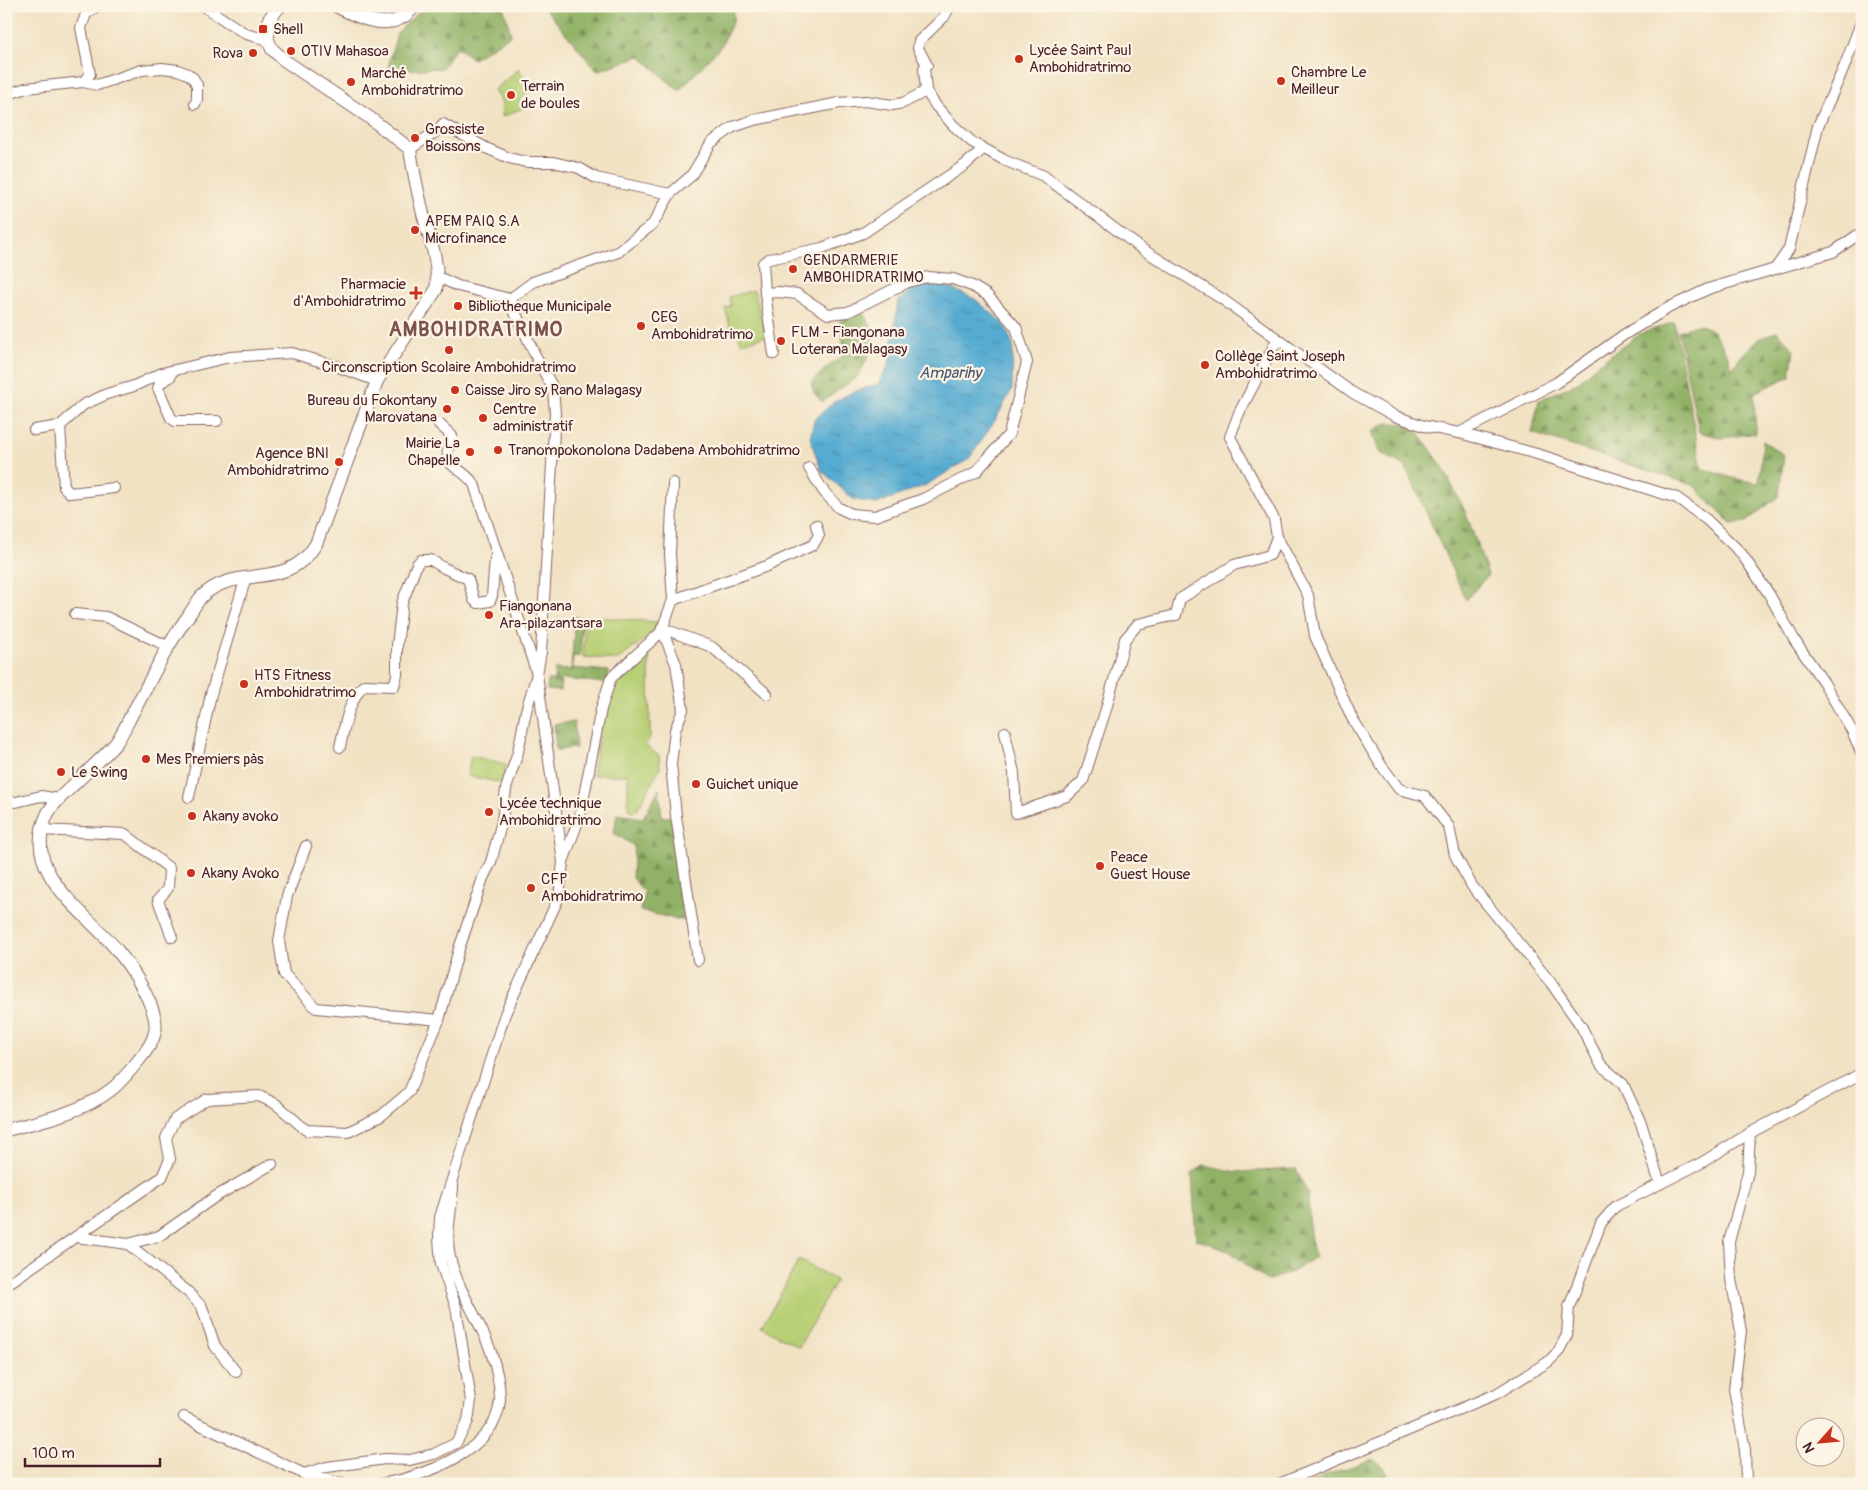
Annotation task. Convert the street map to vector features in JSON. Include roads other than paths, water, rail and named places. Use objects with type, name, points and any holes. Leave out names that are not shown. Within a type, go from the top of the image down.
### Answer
[{"type":"main road","points":[[6,1130],[92,1103],[113,1089],[141,1058],[152,1041],[156,1030],[153,1011],[146,996],[116,949],[63,895],[53,881],[42,856],[41,830],[48,812],[116,742],[167,646],[201,598],[218,586],[232,580],[281,573],[310,554],[316,544],[377,381],[436,290],[438,277],[436,264],[417,190],[410,149],[377,122],[272,50],[268,40],[270,19],[280,6]]},
{"type":"main road","points":[[336,6],[374,21],[388,22],[404,17],[415,6]]},
{"type":"street","points":[[83,82],[90,74],[81,28],[86,14],[97,6]]},
{"type":"street","points":[[203,6],[246,34],[268,40]]},
{"type":"street","points":[[950,6],[944,17],[919,41],[918,48],[927,65],[924,68],[926,91],[953,125],[972,142],[1006,161],[1044,176],[1142,249],[1222,299],[1353,394],[1394,416],[1424,426],[1459,433],[1537,454],[1677,498],[1707,520],[1741,553],[1769,594],[1795,641],[1824,683],[1862,754]]},
{"type":"street","points":[[1775,268],[1790,249],[1818,126],[1845,65],[1862,20]]},
{"type":"street","points":[[6,95],[26,88],[83,82],[98,85],[142,70],[162,68],[178,70],[188,74],[197,85],[198,99],[195,104]]},
{"type":"street","points":[[510,299],[533,282],[618,252],[653,224],[670,194],[691,176],[711,143],[733,127],[754,120],[840,104],[866,101],[892,105],[903,104],[926,91]]},
{"type":"street","points":[[410,149],[437,131],[443,124],[486,148],[509,158],[526,162],[553,162],[579,168],[596,178],[670,194]]},
{"type":"street","points":[[774,354],[765,293],[763,263],[769,258],[822,248],[864,233],[965,165],[983,149]]},
{"type":"street","points":[[1459,433],[1556,383],[1626,334],[1670,307],[1708,289],[1832,252],[1862,232]]},
{"type":"street","points":[[438,277],[458,286],[510,299]]},
{"type":"street","points":[[765,293],[797,294],[828,314],[848,312],[908,282],[928,277],[953,279],[972,286],[993,301],[1016,327],[1027,362],[1009,434],[976,472],[923,499],[875,516],[852,514],[839,508],[824,492],[809,468]]},
{"type":"street","points":[[436,290],[458,286]]},
{"type":"street","points":[[6,1285],[162,1177],[170,1159],[166,1138],[175,1119],[207,1099],[259,1096],[276,1104],[306,1130],[348,1132],[381,1116],[409,1092],[439,1020],[459,949],[483,878],[491,862],[502,821],[506,789],[518,752],[541,652],[555,413],[553,388],[514,312],[510,299]]},
{"type":"street","points":[[1277,340],[1239,413],[1230,437],[1274,519],[1277,537],[1308,595],[1315,636],[1352,718],[1381,765],[1399,789],[1425,796],[1449,827],[1455,855],[1472,886],[1551,983],[1581,1026],[1601,1066],[1622,1084],[1641,1123],[1660,1184]]},
{"type":"street","points":[[34,430],[60,426],[83,406],[106,394],[134,386],[162,373],[230,357],[292,353],[377,381]]},
{"type":"street","points":[[172,371],[170,377],[160,383],[158,388],[171,418],[174,421],[217,422]]},
{"type":"street","points":[[440,424],[452,436],[447,450],[448,459],[452,466],[467,475],[474,484],[537,674],[563,862]]},
{"type":"street","points":[[60,426],[64,487],[70,493],[114,488]]},
{"type":"street","points":[[304,1474],[327,1467],[385,1459],[410,1460],[434,1454],[456,1443],[468,1421],[471,1400],[456,1308],[440,1264],[438,1238],[440,1217],[505,1014],[559,897],[563,862],[580,816],[601,709],[611,678],[662,630],[673,600],[670,554],[673,483]]},
{"type":"street","points":[[673,600],[767,566],[813,546],[819,535],[816,525]]},
{"type":"street","points":[[1005,732],[1014,773],[1016,814],[1067,796],[1083,781],[1126,639],[1138,624],[1176,615],[1180,599],[1234,565],[1270,555],[1277,537]]},
{"type":"street","points":[[340,747],[346,720],[356,693],[364,685],[394,686],[397,676],[397,646],[402,603],[417,564],[421,560],[431,560],[468,580],[474,600],[478,603],[490,601],[492,596],[496,553]]},
{"type":"street","points":[[189,797],[211,694],[246,577]]},
{"type":"street","points":[[75,614],[106,617],[167,646]]},
{"type":"street","points":[[662,630],[712,647],[767,694]]},
{"type":"street","points":[[662,630],[676,664],[683,710],[675,730],[671,764],[676,816],[698,960]]},
{"type":"street","points":[[6,801],[16,802],[41,796],[59,799]]},
{"type":"street","points":[[41,830],[125,834],[169,868],[168,888],[158,900],[172,937]]},
{"type":"street","points":[[306,846],[285,905],[279,941],[284,974],[316,1008],[439,1020]]},
{"type":"street","points":[[1278,1484],[1496,1394],[1548,1362],[1558,1352],[1567,1335],[1570,1307],[1602,1223],[1616,1206],[1660,1184],[1862,1073]]},
{"type":"street","points":[[1746,1484],[1745,1450],[1734,1389],[1740,1330],[1731,1279],[1729,1242],[1748,1172],[1750,1133]]},
{"type":"street","points":[[76,1237],[128,1244],[159,1236],[215,1198],[272,1164]]},
{"type":"street","points":[[381,1484],[426,1471],[455,1459],[476,1445],[492,1425],[500,1401],[497,1374],[490,1351],[461,1289],[450,1258],[448,1233],[454,1176]]},
{"type":"street","points":[[128,1244],[188,1292],[202,1307],[216,1346],[236,1372]]},
{"type":"street","points":[[184,1417],[304,1474],[343,1484]]},
{"type":"water","name":"Amparihy","points":[[917,284],[948,287],[975,299],[1004,324],[1013,345],[1012,390],[994,422],[969,459],[926,485],[876,504],[853,499],[821,470],[810,438],[814,420],[834,402],[853,392],[878,384],[889,365],[898,302]]},
{"type":"place","name":"Shell","points":[[263,29]]},
{"type":"place","name":"OTIV Mahasoa","points":[[291,51]]},
{"type":"place","name":"Rova","points":[[253,53]]},
{"type":"place","name":"Lycée Saint Paul Ambohidratrimo","points":[[1019,59]]},
{"type":"place","name":"Chambre Le Meilleur","points":[[1281,81]]},
{"type":"place","name":"Marché Ambohidratrimo","points":[[351,82]]},
{"type":"place","name":"Terrain de boules","points":[[511,95]]},
{"type":"place","name":"Grossiste Boissons","points":[[415,138]]},
{"type":"place","name":"APEM PAIQ S.A Microfinance","points":[[415,230]]},
{"type":"place","name":"GENDARMERIE AMBOHIDRATRIMO","points":[[793,269]]},
{"type":"place","name":"Pharmacie d'Ambohidratrimo","points":[[416,293]]},
{"type":"place","name":"Bibliotheque Municipale","points":[[458,306]]},
{"type":"place","name":"CEG Ambohidratrimo","points":[[641,326]]},
{"type":"place","name":"FLM - Fiangonana Loterana Malagasy","points":[[781,341]]},
{"type":"place","name":"Circonscription Scolaire Ambohidratrimo","points":[[449,350]]},
{"type":"place","name":"Collège Saint Joseph Ambohidratrimo","points":[[1205,365]]},
{"type":"place","name":"Caisse Jiro sy Rano Malagasy","points":[[455,390]]},
{"type":"place","name":"Bureau du Fokontany Marovatana","points":[[447,409]]},
{"type":"place","name":"Centre administratif","points":[[483,418]]},
{"type":"place","name":"Tranompokonolona Dadabena Ambohidratrimo","points":[[498,450]]},
{"type":"place","name":"Mairie La Chapelle","points":[[470,452]]},
{"type":"place","name":"Agence BNI Ambohidratrimo","points":[[339,462]]},
{"type":"place","name":"Fiangonana Ara-pilazantsara","points":[[489,615]]},
{"type":"place","name":"HTS Fitness Ambohidratrimo","points":[[244,684]]},
{"type":"place","name":"Mes Premiers pàs","points":[[146,759]]},
{"type":"place","name":"Le Swing","points":[[61,772]]},
{"type":"place","name":"Guichet unique","points":[[696,784]]},
{"type":"place","name":"Lycée technique Ambohidratrimo","points":[[489,812]]},
{"type":"place","name":"Akany avoko","points":[[192,816]]},
{"type":"place","name":"Peace Guest House","points":[[1100,866]]},
{"type":"place","name":"Akany Avoko","points":[[191,873]]},
{"type":"place","name":"CFP Ambohidratrimo","points":[[531,888]]},
{"type":"district","name":"AMBOHIDRATRIMO","points":[[476,329]]}]
